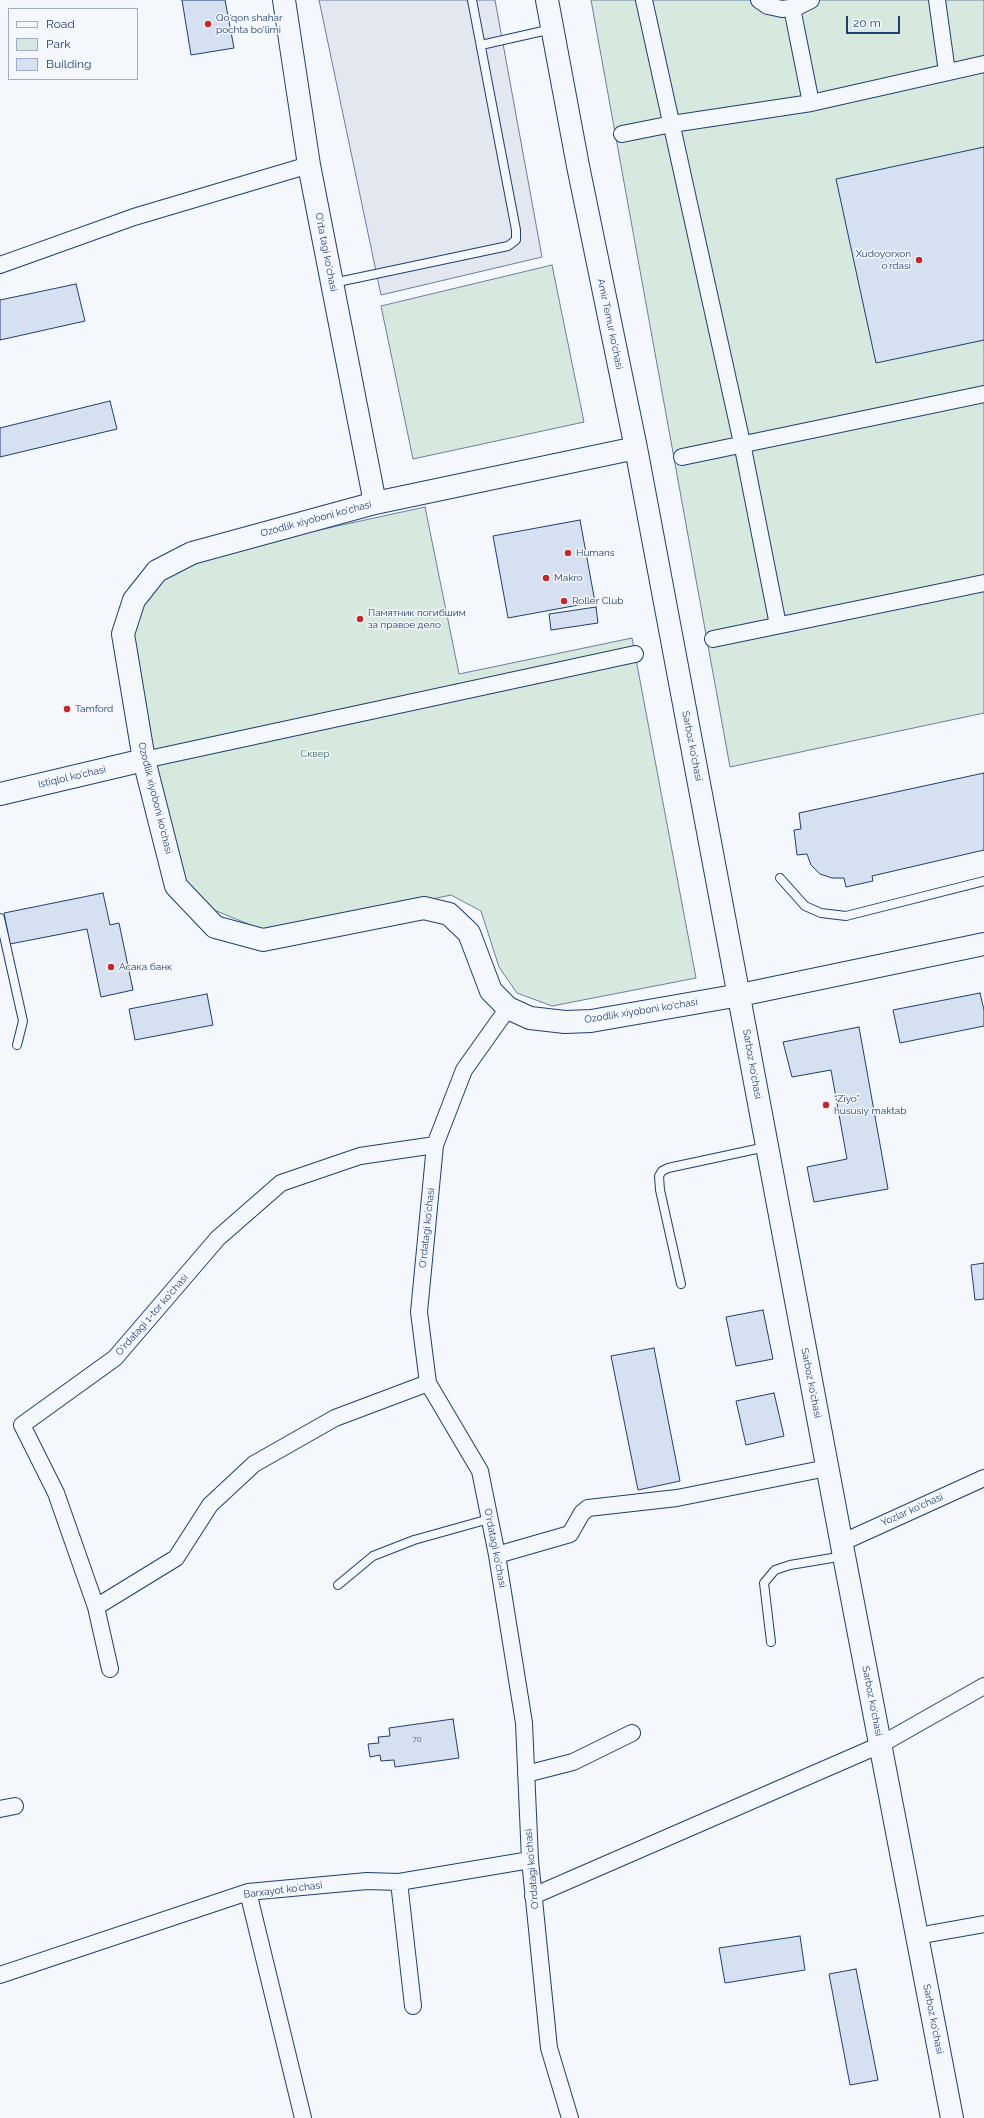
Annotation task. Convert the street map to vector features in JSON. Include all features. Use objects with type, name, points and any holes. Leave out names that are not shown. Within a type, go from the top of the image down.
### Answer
[{"type":"main road","name":"O'rta tagi ko'chasi","points":[[284,0],[309,165],[375,503]]},
{"type":"main road","name":"Amir Temur ko'chasi","points":[[547,0],[578,166],[636,448],[673,647]]},
{"type":"main road","name":"Ozodlik xiyoboni ko'chasi","points":[[636,448],[375,503],[192,553],[157,571],[134,600],[122,634],[144,760],[176,886],[216,927],[263,940],[424,908],[449,914],[470,933],[491,991],[508,1008],[530,1018],[565,1022],[578,1022],[740,995],[984,944]]},
{"type":"main road","name":"Sarboz ko'chasi","points":[[673,647],[740,995],[842,1549],[952,2118]]},
{"type":"main road","name":"Istiqlol ko'chasi","points":[[0,794],[144,760]]},
{"type":"street","points":[[644,0],[742,443],[778,626]]},
{"type":"street","points":[[759,0],[768,6],[782,9],[797,7],[811,0]]},
{"type":"street","points":[[937,0],[948,72]]},
{"type":"street","points":[[792,8],[810,103]]},
{"type":"street","points":[[622,134],[672,124],[810,103],[984,64]]},
{"type":"street","points":[[0,265],[134,217],[309,165]]},
{"type":"street","points":[[682,457],[742,443],[984,394]]},
{"type":"street","points":[[713,639],[984,583]]},
{"type":"street","points":[[144,760],[635,654]]},
{"type":"street","name":"O'rdatagi ko'chasi","points":[[508,1008],[464,1070],[435,1145],[419,1312],[428,1383],[480,1470],[497,1556],[524,1723],[530,1860],[549,2048],[570,2118]]},
{"type":"street","name":"O'rdatagi 1-tor ko'chasi","points":[[110,1669],[96,1607],[56,1493],[22,1425],[115,1358],[218,1238],[281,1183],[360,1156],[435,1145]]},
{"type":"street","points":[[96,1607],[176,1558],[210,1505],[254,1464],[335,1418],[428,1383]]},
{"type":"street","points":[[497,1556],[570,1534],[582,1513],[588,1508],[677,1498],[827,1468]]},
{"type":"street","name":"Yozlar ko'chasi","points":[[842,1549],[984,1478]]},
{"type":"street","points":[[533,1896],[880,1745],[984,1686]]},
{"type":"street","points":[[526,1774],[573,1762],[632,1734]]},
{"type":"street","name":"Barxayot koʻchasi","points":[[0,1975],[248,1892],[367,1881],[399,1882],[530,1860]]},
{"type":"street","points":[[399,1882],[413,2006]]},
{"type":"street","points":[[248,1892],[302,2118]]},
{"type":"street","points":[[917,1936],[984,1924]]},
{"type":"lane","points":[[332,283],[508,246],[516,240],[516,230],[472,0]]},
{"type":"lane","points":[[481,45],[552,29]]},
{"type":"lane","points":[[780,878],[805,906],[821,913],[846,916],[984,881]]},
{"type":"lane","points":[[0,918],[23,1020],[17,1045]]},
{"type":"lane","points":[[681,1284],[660,1190],[659,1176],[662,1171],[668,1168],[768,1147]]},
{"type":"lane","points":[[338,1585],[373,1556],[414,1540],[489,1519]]},
{"type":"lane","points":[[771,1642],[764,1583],[775,1570],[842,1549]]},
{"type":"green space","points":[[591,0],[984,0],[984,713],[730,767]]},
{"type":"green space","points":[[552,265],[584,422],[413,459],[381,306]]},
{"type":"green space","name":"Сквер","points":[[425,507],[459,674],[632,638],[696,978],[552,1006],[517,993],[499,967],[481,911],[451,895],[270,933],[202,905],[164,849],[129,637],[145,592],[199,556]]},
{"type":"shaded area","points":[[319,0],[495,0],[542,257],[381,295]]},
{"type":"building","name":"Qo‘qon shahar pochta bo‘limi","points":[[182,0],[225,0],[234,48],[191,55]]},
{"type":"building","name":"Xudoyorxon oʻrdasi","points":[[984,147],[984,340],[876,363],[836,179]]},
{"type":"building","points":[[76,284],[85,321],[0,340],[0,300]]},
{"type":"building","points":[[110,401],[117,429],[0,457],[0,428]]},
{"type":"building","name":"Makro","points":[[580,520],[595,602],[508,618],[493,536]]},
{"type":"building","points":[[596,607],[598,623],[551,630],[549,614]]},
{"type":"building","points":[[984,773],[984,850],[872,876],[873,881],[846,887],[844,878],[832,878],[820,874],[811,865],[807,854],[797,855],[794,830],[801,829],[799,813]]},
{"type":"building","name":"Асака банк","points":[[103,893],[110,925],[119,923],[133,990],[101,997],[87,929],[10,944],[4,913]]},
{"type":"building","points":[[980,993],[984,1010],[984,1026],[900,1043],[893,1010]]},
{"type":"building","points":[[207,994],[213,1025],[135,1040],[129,1009]]},
{"type":"building","points":[[859,1027],[888,1189],[814,1202],[807,1167],[847,1159],[831,1070],[792,1077],[783,1042]]},
{"type":"building","points":[[984,1263],[984,1299],[975,1300],[971,1265]]},
{"type":"building","points":[[763,1310],[773,1359],[736,1366],[726,1317]]},
{"type":"building","points":[[654,1348],[680,1481],[638,1490],[611,1356]]},
{"type":"building","points":[[774,1393],[784,1436],[746,1445],[736,1401]]},
{"type":"building","points":[[453,1719],[459,1758],[395,1767],[394,1760],[381,1761],[380,1755],[370,1757],[368,1744],[379,1743],[378,1737],[390,1736],[389,1728]]},
{"type":"building","points":[[800,1936],[805,1970],[725,1983],[719,1948]]},
{"type":"building","points":[[856,1969],[878,2080],[850,2085],[829,1974]]},
{"type":"place","name":"Qo‘qon shahar pochta bo‘limi","points":[[208,24]]},
{"type":"place","name":"Xudoyorxon oʻrdasi","points":[[919,260]]},
{"type":"place","name":"Humans","points":[[568,553]]},
{"type":"place","name":"Makro","points":[[546,578]]},
{"type":"place","name":"Roller Club","points":[[564,601]]},
{"type":"place","name":"Памятник погибшим за правое дело","points":[[360,619]]},
{"type":"place","name":"Tamford","points":[[67,709]]},
{"type":"place","name":"Асака банк","points":[[111,967]]},
{"type":"place","name":"“Ziyo” hususiy maktab","points":[[826,1105]]}]
